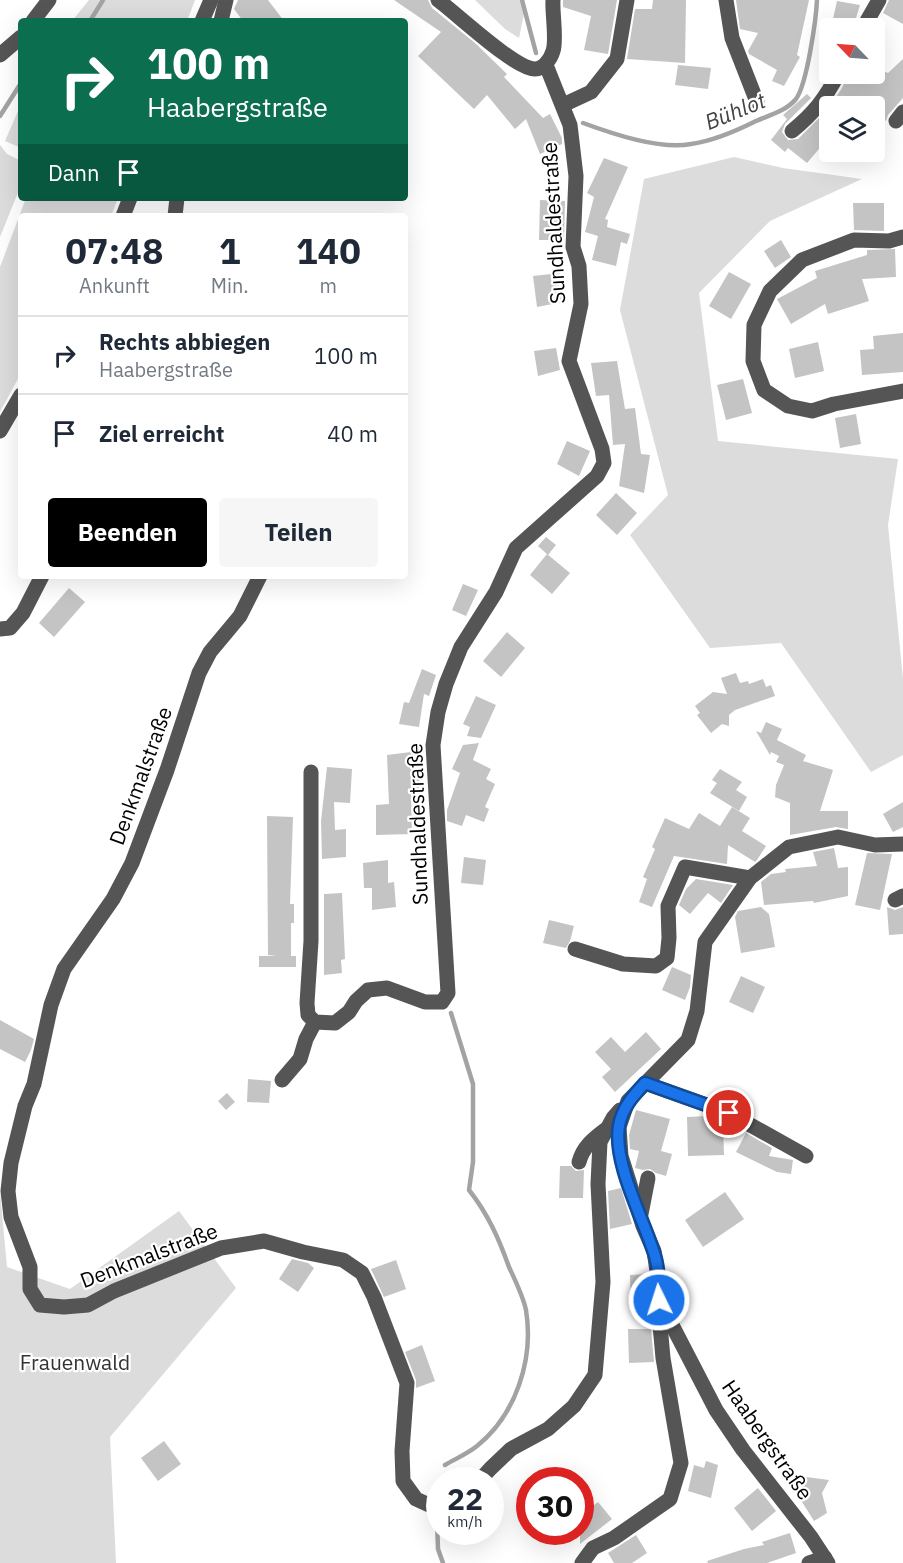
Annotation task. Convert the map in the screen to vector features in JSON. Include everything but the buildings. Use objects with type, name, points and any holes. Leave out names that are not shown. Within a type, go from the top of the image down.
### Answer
[{"type":"street","points":[[35,18],[49,0]]},
{"type":"street","points":[[203,18],[211,0]]},
{"type":"street","points":[[222,18],[226,0]]},
{"type":"street","points":[[438,0],[501,51],[524,66],[536,69],[546,65],[554,49],[553,0]]},
{"type":"street","points":[[563,105],[591,92],[617,59],[627,0]]},
{"type":"street","points":[[726,0],[732,38],[757,102]]},
{"type":"street","points":[[869,18],[879,0]]},
{"type":"street","points":[[0,55],[18,40]]},
{"type":"street","name":"Sundhaldestraße","points":[[315,1022],[335,1023],[349,1012],[356,1001],[368,990],[387,988],[425,1002],[442,1002],[448,993],[433,745],[438,712],[446,684],[461,647],[496,592],[516,548],[597,476],[604,463],[602,449],[569,361],[581,304],[579,266],[573,247],[576,176],[570,125],[546,65]]},
{"type":"street","points":[[792,131],[813,114],[833,84]]},
{"type":"street","points":[[903,237],[889,241],[854,240],[802,260],[770,291],[754,325],[753,361],[764,390],[788,406],[812,411],[834,404],[903,391]]},
{"type":"street","points":[[0,431],[18,400]]},
{"type":"street","points":[[0,629],[10,628],[23,614],[40,579]]},
{"type":"street","name":"Denkmalstraße","points":[[258,579],[240,616],[210,652],[199,673],[167,770],[132,862],[113,899],[64,969],[51,1005],[34,1084],[25,1106],[11,1163],[8,1191],[11,1216],[30,1267],[30,1289],[40,1305],[64,1307],[88,1305],[114,1291],[221,1248],[264,1241],[344,1260],[362,1273],[374,1297],[407,1383],[402,1451],[403,1481],[416,1499],[426,1504]]},
{"type":"street","points":[[282,1080],[300,1059],[306,1039],[315,1022],[308,1015],[307,1003],[312,941],[311,772]]},
{"type":"street","points":[[492,1467],[511,1449],[548,1429],[574,1406],[595,1375],[603,1282],[598,1174],[600,1142],[613,1118],[688,1040],[697,1011],[705,942],[750,878],[789,847],[838,837],[875,845],[903,844]]},
{"type":"street","points":[[575,949],[623,963],[656,966],[666,958],[669,938],[668,906],[685,867],[750,878]]},
{"type":"street","points":[[645,1083],[729,1113],[806,1156]]},
{"type":"street","points":[[582,1563],[594,1548],[614,1538],[670,1499],[681,1463],[663,1358],[659,1285],[654,1251],[640,1217],[621,1156],[619,1126],[628,1101]]},
{"type":"street","points":[[579,1162],[581,1153],[607,1128]]},
{"type":"street","points":[[640,1217],[648,1178]]},
{"type":"street","name":"Haabergstraße","points":[[659,1314],[673,1327],[716,1410],[743,1450],[811,1537],[826,1561],[809,1563]]},
{"type":"green space","points":[[89,0],[195,0],[188,18],[74,18]]},
{"type":"green space","points":[[475,0],[520,0],[525,9],[519,38],[505,29]]},
{"type":"green space","points":[[18,111],[18,147],[5,141]]},
{"type":"green space","points":[[0,145],[7,154],[18,160],[18,192],[0,237]]},
{"type":"green space","points":[[734,157],[783,168],[862,179],[770,221],[699,293],[718,441],[898,459],[888,525],[903,679],[903,755],[871,772],[781,643],[710,648],[630,535],[668,495],[620,310],[644,179]]},
{"type":"green space","points":[[25,201],[117,201],[112,213],[20,213]]},
{"type":"green space","points":[[18,219],[18,379],[0,412],[0,267]]},
{"type":"green space","name":"Frauenwald","points":[[0,1192],[7,1267],[70,1289],[179,1211],[236,1288],[110,1437],[116,1563],[0,1563]]},
{"type":"waterway","name":"Bühlot","points":[[92,18],[103,0]]},
{"type":"waterway","name":"Bühlot","points":[[522,0],[536,53]]},
{"type":"waterway","name":"Bühlot","points":[[583,123],[637,140],[679,145],[700,143],[716,138],[783,110],[796,99],[804,80],[813,36],[817,0]]},
{"type":"waterway","name":"Bühlot","points":[[0,116],[18,88]]},
{"type":"waterway","points":[[445,1465],[477,1446],[502,1419],[519,1385],[527,1348],[528,1329],[526,1310],[519,1288],[487,1218],[469,1190],[473,1162],[473,1084],[451,1013]]},
{"type":"waterway","points":[[438,1545],[443,1563]]},
{"type":"route","points":[[659,1300],[654,1251],[621,1156],[619,1126],[628,1101],[645,1083],[729,1113]]}]
